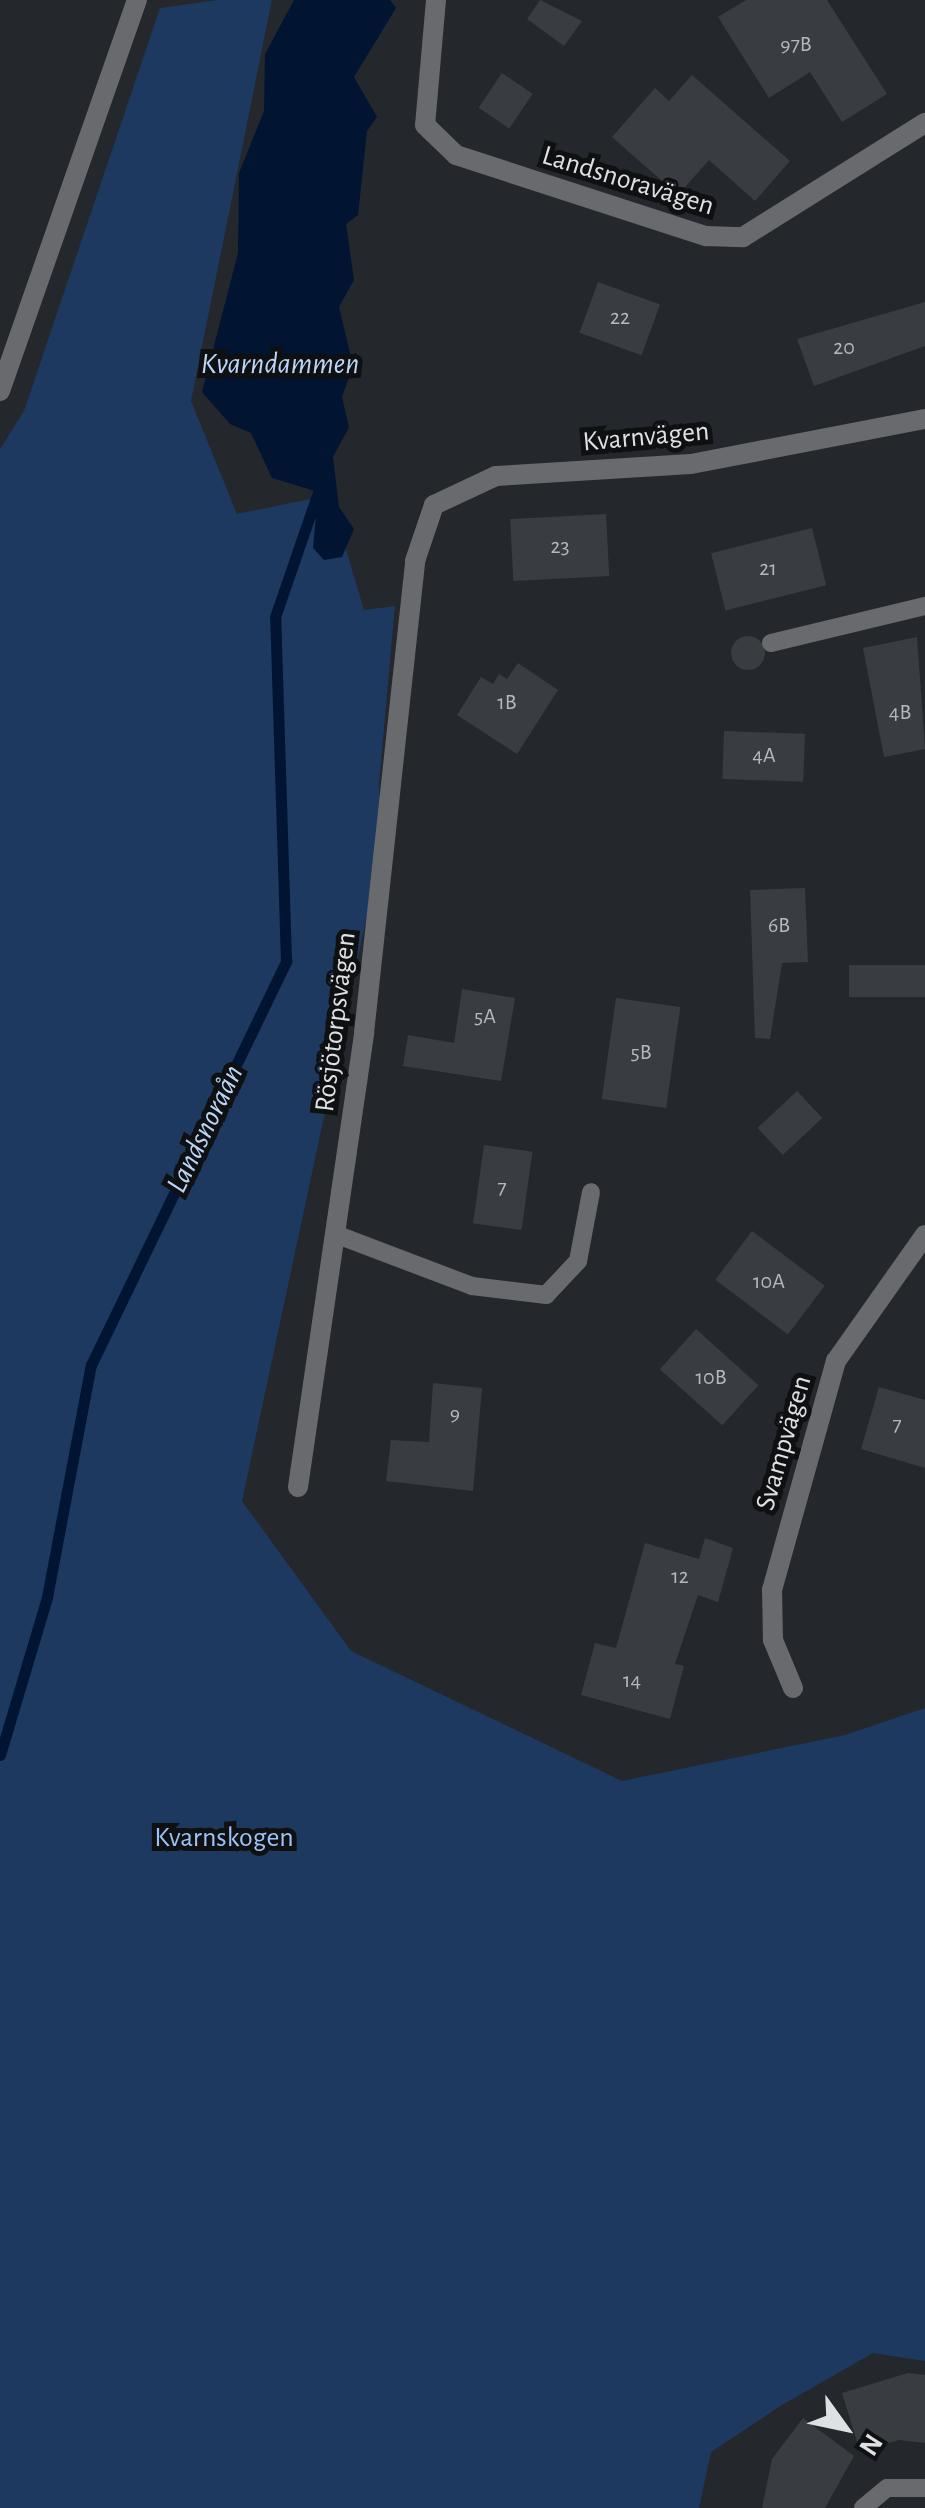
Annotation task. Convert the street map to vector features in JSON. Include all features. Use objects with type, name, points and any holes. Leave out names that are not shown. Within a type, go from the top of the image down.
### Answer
[{"type":"street","points":[[0,391],[136,0]]},
{"type":"street","name":"Landsnoravägen","points":[[436,0],[425,125],[456,156],[706,236],[743,237],[925,123]]},
{"type":"street","name":"Kvarnvägen","points":[[415,561],[434,505],[496,476],[691,464],[925,419]]},
{"type":"street","name":"Rösjötorpsvägen","points":[[298,1487],[335,1234],[415,561]]},
{"type":"street","name":"Svampvägen","points":[[793,1688],[773,1640],[772,1590],[836,1361],[925,1235]]},
{"type":"lane","points":[[772,644],[925,606]]},
{"type":"lane","points":[[335,1234],[472,1286],[546,1295],[578,1261],[591,1192]]},
{"type":"lane","points":[[864,2508],[887,2488],[925,2488]]},
{"type":"green space","name":"Kvarnskogen","points":[[218,0],[272,0],[191,401],[237,514],[330,495],[364,610],[395,606],[379,784],[382,845],[242,1501],[351,1651],[622,1781],[845,1735],[925,1708],[925,2361],[873,2353],[782,2405],[711,2452],[699,2508],[0,2508],[0,449],[24,411],[160,8]]},
{"type":"water","name":"Kvarndammen","points":[[294,0],[390,0],[396,8],[354,77],[377,117],[367,131],[358,215],[346,224],[354,280],[339,307],[353,366],[342,397],[349,427],[333,457],[339,507],[354,529],[342,557],[324,560],[313,548],[318,492],[272,478],[251,433],[230,424],[202,392],[238,253],[239,173],[264,111],[265,54]]},
{"type":"building","points":[[540,0],[582,21],[564,46],[527,19]]},
{"type":"building","points":[[746,0],[827,0],[887,94],[842,122],[810,72],[769,98],[718,17]]},
{"type":"building","points":[[502,73],[533,94],[509,129],[479,108]]},
{"type":"building","points":[[692,75],[790,161],[755,201],[709,160],[678,195],[612,137],[655,88],[669,101]]},
{"type":"building","points":[[598,282],[660,305],[642,355],[580,333]]},
{"type":"building","points":[[925,302],[925,346],[814,386],[797,339]]},
{"type":"building","points":[[606,514],[609,576],[513,581],[510,519]]},
{"type":"building","points":[[812,528],[826,585],[725,610],[711,553]]},
{"type":"building","points":[[748,636],[760,641],[765,653],[760,665],[748,670],[736,665],[731,653],[736,641]]},
{"type":"building","points":[[917,637],[925,749],[884,757],[863,648]]},
{"type":"building","points":[[518,663],[558,690],[517,754],[457,715],[481,677],[493,684],[499,674],[507,679]]},
{"type":"building","points":[[724,731],[805,734],[803,782],[722,779]]},
{"type":"building","points":[[805,888],[808,962],[782,963],[770,1039],[755,1038],[750,890]]},
{"type":"building","points":[[849,965],[925,965],[925,997],[849,997]]},
{"type":"building","points":[[462,989],[515,998],[501,1081],[403,1066],[408,1035],[454,1043]]},
{"type":"building","points":[[616,998],[680,1007],[666,1108],[602,1099]]},
{"type":"building","points":[[797,1091],[822,1118],[783,1155],[758,1128]]},
{"type":"building","points":[[484,1145],[533,1152],[522,1230],[473,1223]]},
{"type":"building","points":[[752,1231],[825,1286],[788,1334],[715,1280]]},
{"type":"building","points":[[696,1329],[758,1385],[722,1425],[660,1369]]},
{"type":"building","points":[[433,1383],[482,1388],[473,1491],[386,1481],[391,1440],[429,1442]]},
{"type":"building","points":[[879,1387],[925,1400],[925,1468],[861,1449]]},
{"type":"building","points":[[705,1538],[733,1548],[718,1602],[698,1595],[675,1664],[684,1666],[670,1719],[581,1695],[595,1643],[616,1648],[645,1543],[699,1559]]},
{"type":"building","points":[[908,2373],[925,2375],[925,2443],[899,2440],[860,2451],[842,2393]]},
{"type":"building","points":[[803,2418],[854,2456],[825,2508],[762,2508],[772,2459]]},
{"type":"waterway","name":"Landsnoraån","points":[[0,1755],[47,1597],[91,1365],[286,961],[275,617],[318,492]]}]
